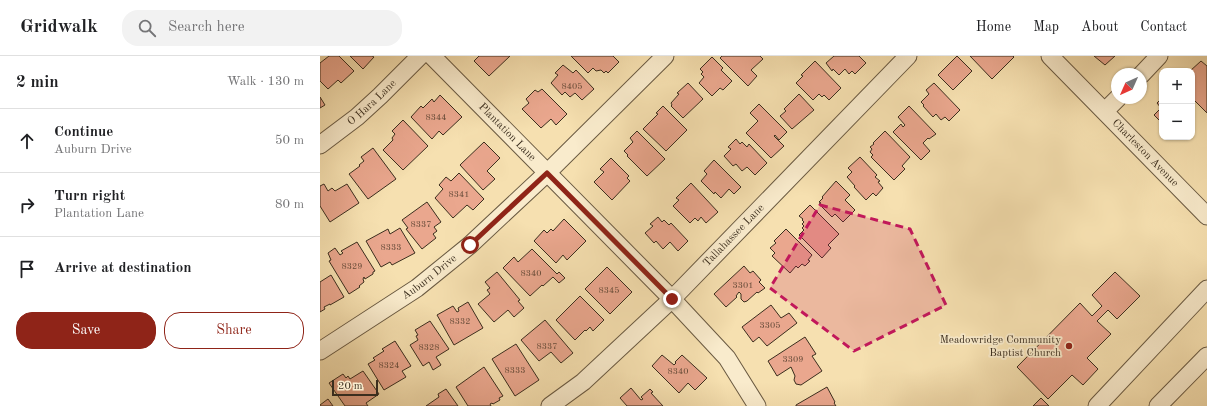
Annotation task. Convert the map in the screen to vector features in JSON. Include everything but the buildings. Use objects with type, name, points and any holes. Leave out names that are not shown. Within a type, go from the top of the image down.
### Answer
[{"type":"street","name":"O Hara Lane","points":[[320,145],[357,117],[420,56]]},
{"type":"street","name":"Plantation Lane","points":[[432,56],[672,299],[727,358],[757,406]]},
{"type":"street","name":"Auburn Drive","points":[[320,351],[418,288],[470,245],[547,173],[665,56]]},
{"type":"street","name":"Tallahassee Lane","points":[[550,406],[583,382],[672,299],[908,56]]},
{"type":"street","name":"Charleston Avenue","points":[[1050,56],[1207,216]]},
{"type":"street","points":[[1147,69],[1160,56]]},
{"type":"street","points":[[1105,111],[1112,104]]},
{"type":"street","points":[[1097,406],[1205,293]]},
{"type":"street","points":[[1158,406],[1207,356]]},
{"type":"highlighted area","points":[[820,205],[910,229],[946,305],[854,351],[770,288]]},
{"type":"place","name":"Meadowridge Community Baptist Church","points":[[1069,346]]},
{"type":"route","points":[[470,245],[547,173],[672,299]]}]
